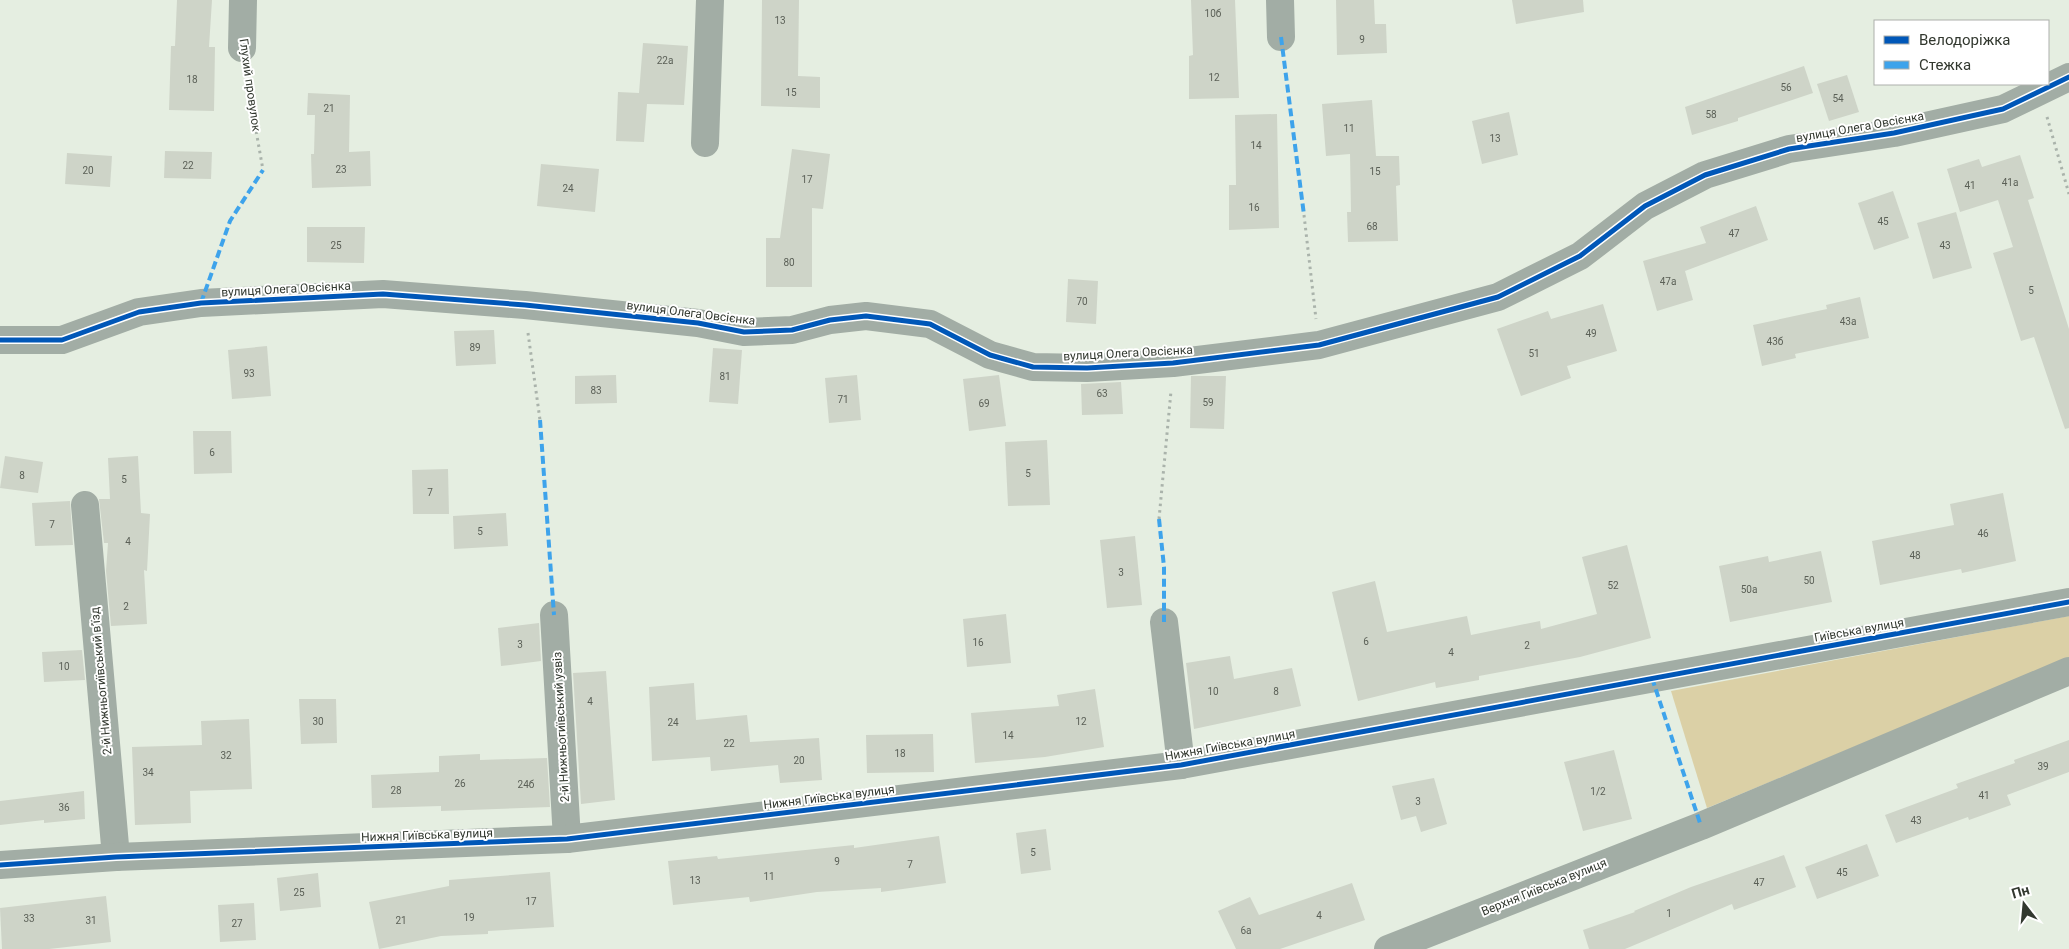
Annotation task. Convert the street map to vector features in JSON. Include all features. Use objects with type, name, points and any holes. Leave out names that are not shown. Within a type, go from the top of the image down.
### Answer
[{"type":"street","name":"Глухий провулок","points":[[242,48],[244,0]]},
{"type":"street","points":[[705,143],[710,0]]},
{"type":"street","points":[[1280,0],[1281,36]]},
{"type":"street","name":"вулиця Олега Овсієнка","points":[[0,340],[62,340],[139,312],[201,303],[383,294],[525,305],[698,323],[744,332],[792,330],[830,320],[866,316],[930,324],[990,355],[1033,367],[1087,368],[1174,363],[1319,344],[1498,297],[1580,256],[1645,206],[1704,175],[1789,149],[1894,133],[2003,109],[2069,76]]},
{"type":"street","name":"2-й Нижньогиївський в’їзд","points":[[85,505],[116,857]]},
{"type":"street","name":"Гиївська вулиця","points":[[1652,678],[2069,602]]},
{"type":"street","name":"2-й Нижньогиївський узвіз","points":[[554,616],[567,839]]},
{"type":"street","points":[[1164,622],[1181,765]]},
{"type":"street","name":"Верхня Гиївська вулиця","points":[[1388,949],[1701,826],[2069,670]]},
{"type":"street","name":"Нижня Гиївська вулиця","points":[[0,864],[116,857],[567,839],[1181,765],[1652,678]]},
{"type":"path","points":[[2040,91],[2069,194]]},
{"type":"path","points":[[1304,215],[1319,344]]},
{"type":"path","points":[[525,305],[540,420]]},
{"type":"path","points":[[1160,519],[1174,363]]},
{"type":"shaded area","points":[[2069,616],[2069,658],[1707,808],[1671,691]]},
{"type":"building","points":[[177,0],[212,0],[209,47],[215,47],[214,111],[169,110],[171,46],[175,46]]},
{"type":"building","points":[[762,0],[799,0],[798,76],[820,77],[820,108],[761,106]]},
{"type":"building","points":[[1191,0],[1235,0],[1239,98],[1189,99],[1189,56],[1193,55]]},
{"type":"building","points":[[1336,0],[1374,0],[1375,24],[1386,24],[1387,53],[1337,55]]},
{"type":"building","points":[[1512,0],[1583,0],[1584,12],[1516,24]]},
{"type":"building","points":[[643,43],[688,46],[684,105],[647,104],[644,142],[616,141],[618,92],[639,93]]},
{"type":"building","points":[[1804,66],[1813,93],[1738,118],[1738,121],[1692,135],[1685,107]]},
{"type":"building","points":[[1847,75],[1859,112],[1829,121],[1817,84]]},
{"type":"building","points":[[308,93],[350,95],[349,152],[370,151],[371,186],[312,188],[311,154],[314,154],[315,115],[307,115]]},
{"type":"building","points":[[1372,100],[1376,156],[1399,156],[1400,185],[1396,186],[1398,241],[1348,242],[1347,212],[1351,212],[1350,154],[1326,156],[1322,104]]},
{"type":"building","points":[[1509,112],[1518,155],[1482,164],[1472,121]]},
{"type":"building","points":[[1277,114],[1279,228],[1229,230],[1229,185],[1236,185],[1235,115]]},
{"type":"building","points":[[792,149],[830,154],[823,209],[812,208],[812,287],[766,287],[766,238],[780,238]]},
{"type":"building","points":[[165,151],[212,152],[211,179],[164,178]]},
{"type":"building","points":[[67,153],[112,156],[110,187],[65,184]]},
{"type":"building","points":[[2020,155],[2034,198],[2028,200],[2069,329],[2069,428],[2065,429],[2034,337],[2021,341],[1993,253],[2013,247],[1998,200],[1960,212],[1947,169],[1979,159],[1982,167]]},
{"type":"building","points":[[541,164],[599,169],[595,212],[537,206]]},
{"type":"building","points":[[1893,191],[1909,238],[1874,250],[1858,203]]},
{"type":"building","points":[[1756,206],[1768,240],[1685,271],[1693,300],[1657,311],[1643,261],[1706,243],[1700,227]]},
{"type":"building","points":[[1956,212],[1972,268],[1933,279],[1917,223]]},
{"type":"building","points":[[307,227],[365,227],[364,263],[307,262]]},
{"type":"building","points":[[1068,279],[1098,281],[1096,324],[1066,322]]},
{"type":"building","points":[[1860,297],[1869,338],[1795,354],[1796,358],[1762,366],[1753,325],[1827,309],[1826,305]]},
{"type":"building","points":[[1603,304],[1617,351],[1567,366],[1571,378],[1521,396],[1497,329],[1548,311],[1551,319]]},
{"type":"building","points":[[494,330],[496,364],[456,366],[454,331]]},
{"type":"building","points":[[267,346],[271,396],[232,399],[228,350]]},
{"type":"building","points":[[713,348],[742,350],[738,404],[709,402]]},
{"type":"building","points":[[616,375],[617,403],[575,404],[575,376]]},
{"type":"building","points":[[857,375],[861,420],[829,423],[825,378]]},
{"type":"building","points":[[999,375],[1006,426],[969,431],[963,379]]},
{"type":"building","points":[[1191,376],[1226,376],[1224,429],[1190,428]]},
{"type":"building","points":[[1121,382],[1123,414],[1082,415],[1081,384]]},
{"type":"building","points":[[193,431],[231,431],[232,473],[194,474]]},
{"type":"building","points":[[1047,440],[1050,505],[1008,506],[1005,442]]},
{"type":"building","points":[[5,456],[43,462],[38,493],[0,488]]},
{"type":"building","points":[[138,456],[141,513],[150,514],[147,571],[144,570],[147,624],[111,626],[106,571],[108,543],[104,543],[99,499],[110,499],[108,458]]},
{"type":"building","points":[[448,469],[449,514],[413,514],[412,470]]},
{"type":"building","points":[[2003,493],[2016,561],[1962,573],[1961,569],[1880,585],[1872,541],[1954,525],[1950,504]]},
{"type":"building","points":[[70,501],[73,545],[35,546],[32,503]]},
{"type":"building","points":[[506,513],[508,546],[454,549],[453,516]]},
{"type":"building","points":[[1135,536],[1142,605],[1107,608],[1100,540]]},
{"type":"building","points":[[1627,545],[1651,638],[1580,657],[1479,676],[1479,680],[1436,688],[1435,682],[1358,701],[1332,592],[1375,581],[1387,632],[1467,616],[1471,635],[1540,621],[1541,629],[1597,614],[1582,557]]},
{"type":"building","points":[[1821,551],[1832,602],[1730,622],[1719,566],[1768,556],[1769,562]]},
{"type":"building","points":[[1006,614],[1011,663],[967,667],[963,619]]},
{"type":"building","points":[[539,623],[541,661],[501,666],[498,628]]},
{"type":"building","points":[[82,650],[85,680],[44,682],[42,652]]},
{"type":"building","points":[[1230,656],[1234,679],[1292,668],[1301,706],[1194,729],[1186,663]]},
{"type":"building","points":[[606,671],[615,800],[581,804],[573,673]]},
{"type":"building","points":[[694,683],[696,720],[747,715],[750,742],[819,738],[822,780],[780,783],[778,765],[711,771],[710,757],[652,761],[649,687]]},
{"type":"building","points":[[1095,689],[1104,747],[1045,757],[975,763],[971,713],[1059,706],[1057,695]]},
{"type":"building","points":[[299,699],[336,699],[337,743],[301,744]]},
{"type":"building","points":[[249,719],[252,789],[190,791],[191,823],[135,825],[132,747],[202,745],[201,721]]},
{"type":"building","points":[[933,734],[934,772],[867,773],[866,735]]},
{"type":"building","points":[[2069,740],[2069,772],[2007,795],[2011,805],[1969,820],[1968,817],[1896,843],[1885,815],[1958,788],[1956,784],[2015,763],[2014,760]]},
{"type":"building","points":[[1614,750],[1632,819],[1583,831],[1564,762]]},
{"type":"building","points":[[480,754],[480,760],[547,758],[550,807],[441,811],[441,806],[372,808],[371,775],[439,772],[439,756]]},
{"type":"building","points":[[1434,778],[1447,824],[1421,832],[1416,816],[1401,820],[1392,786]]},
{"type":"building","points":[[84,791],[85,819],[44,823],[44,820],[0,825],[0,801]]},
{"type":"building","points":[[1046,829],[1051,870],[1021,874],[1016,833]]},
{"type":"building","points":[[939,836],[946,883],[881,892],[881,888],[817,892],[750,902],[749,897],[673,905],[668,861],[717,856],[718,859],[854,845],[854,848]]},
{"type":"building","points":[[1867,844],[1879,876],[1817,899],[1805,867]]},
{"type":"building","points":[[1784,855],[1796,887],[1734,910],[1732,904],[1625,949],[1589,949],[1583,930],[1635,912],[1691,887]]},
{"type":"building","points":[[550,872],[554,927],[488,931],[488,934],[441,936],[379,949],[369,902],[449,886],[449,880]]},
{"type":"building","points":[[318,873],[321,907],[280,911],[277,878]]},
{"type":"building","points":[[1352,883],[1365,920],[1280,949],[1236,949],[1218,911],[1250,897],[1259,915]]},
{"type":"building","points":[[106,896],[111,942],[49,949],[2,949],[0,908]]},
{"type":"building","points":[[254,903],[256,940],[220,942],[218,905]]},
{"type":"marked path","points":[[1281,37],[1304,215]]},
{"type":"marked path","points":[[201,303],[230,221],[263,170]]},
{"type":"marked path","points":[[540,420],[554,615]]},
{"type":"marked path","points":[[1159,519],[1164,567],[1164,622]]},
{"type":"marked path","points":[[1652,678],[1701,826]]},
{"type":"cycle path","points":[[0,340],[62,340],[139,312],[201,303],[383,294],[525,305],[698,323],[744,332],[792,330],[830,320],[866,316],[930,324],[990,355],[1033,367],[1087,368],[1173,363],[1319,345],[1498,297],[1580,256],[1645,206],[1705,175],[1789,149],[1894,133],[2003,109],[2069,77]]},
{"type":"cycle path","points":[[0,865],[116,857],[567,839],[1181,765],[2069,602]]}]
